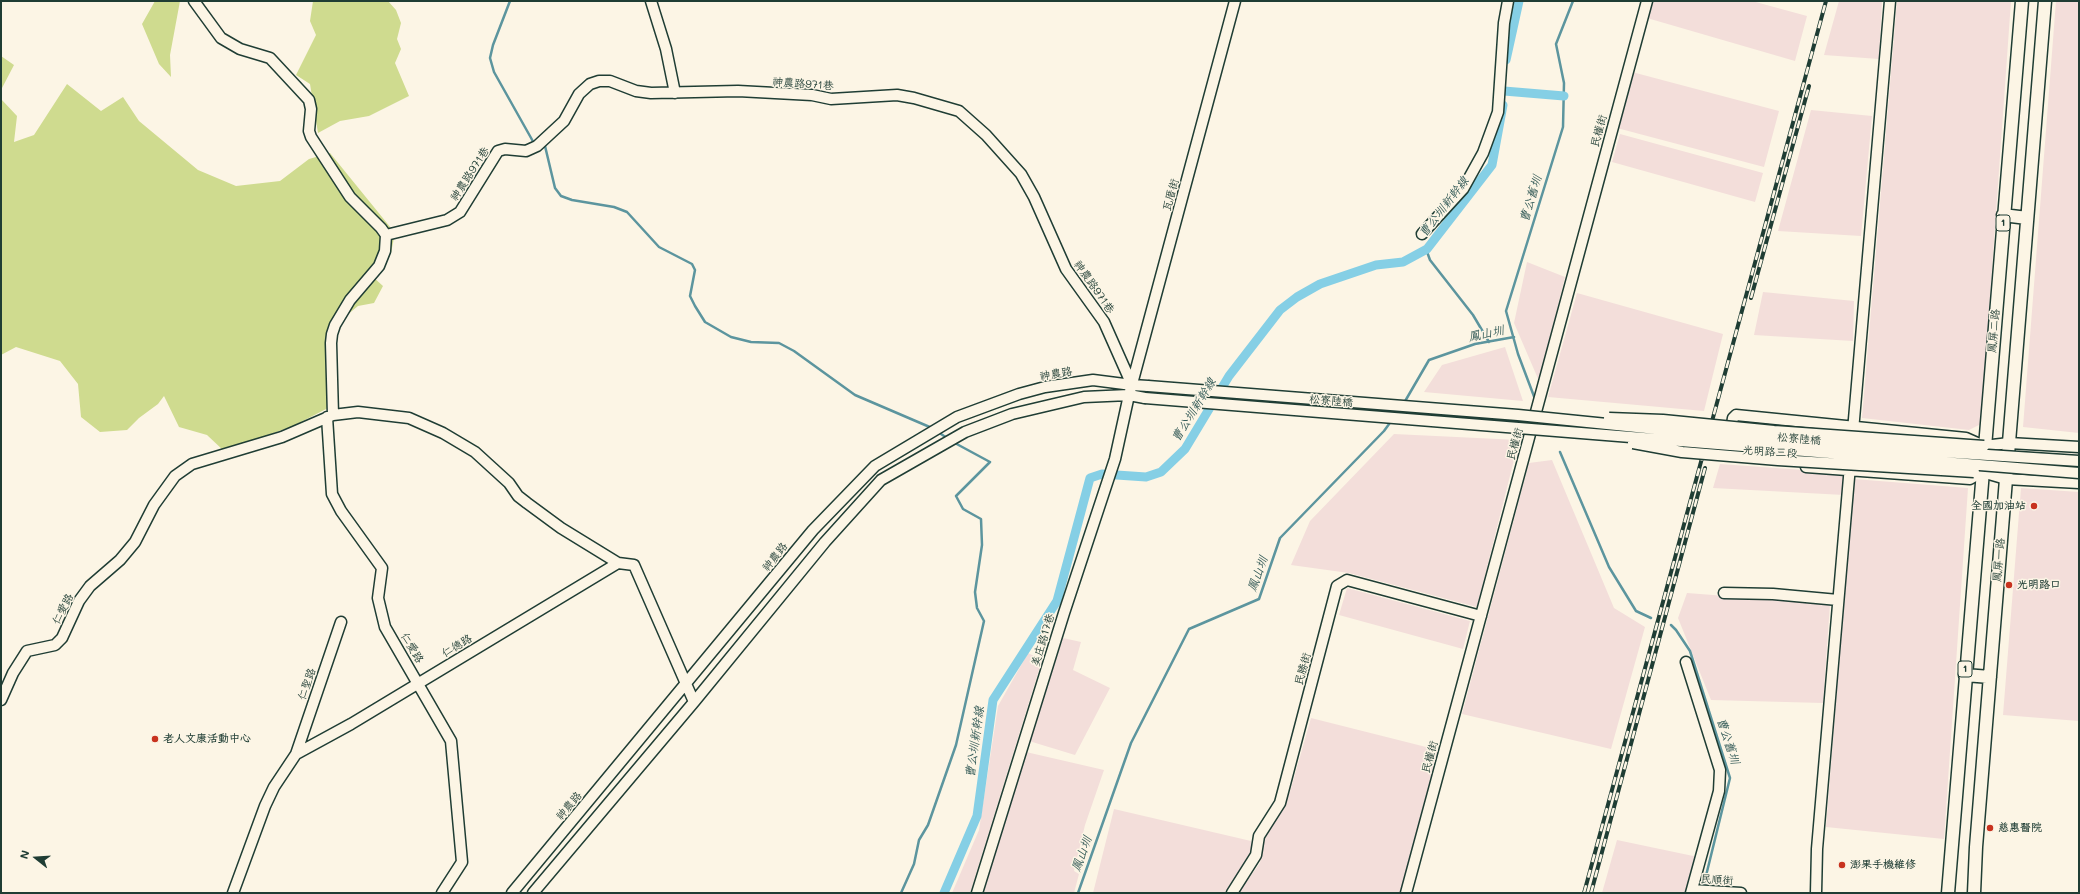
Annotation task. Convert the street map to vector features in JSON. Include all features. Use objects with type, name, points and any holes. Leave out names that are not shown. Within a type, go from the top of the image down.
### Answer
[{"type":"main road","name":"鳳屏二路","points":[[1984,446],[2022,1]]},
{"type":"main road","name":"1","points":[[2009,443],[2045,1]]},
{"type":"main road","points":[[2003,215],[2027,218]]},
{"type":"main road","name":"鳳屏一路","points":[[1974,893],[1976,847],[2009,443]]},
{"type":"main road","name":"1","points":[[1948,893],[1984,446]]},
{"type":"main road","points":[[1965,675],[1990,677]]},
{"type":"street","points":[[194,1],[221,38],[240,49],[270,58],[309,100],[311,109],[309,131],[311,137],[350,197],[386,235],[385,252],[379,266],[350,300],[335,325],[332,334],[330,416]]},
{"type":"street","points":[[651,1],[666,49],[675,93]]},
{"type":"street","name":"瓦厝街","points":[[1131,390],[1235,1]]},
{"type":"street","points":[[1422,234],[1463,189],[1483,153],[1498,112],[1504,23],[1508,1]]},
{"type":"street","name":"民權街","points":[[1406,893],[1647,1]]},
{"type":"street","points":[[1816,893],[1817,849],[1890,1]]},
{"type":"street","name":"神農路971巷","points":[[386,235],[447,220],[460,212],[498,151],[505,149],[526,151],[537,146],[564,120],[579,94],[590,84],[610,81],[636,90],[675,93],[738,91],[812,95],[831,99],[897,95],[914,98],[960,111],[986,135],[1020,174],[1034,196],[1066,269],[1104,322],[1131,390]]},
{"type":"street","name":"神農路","points":[[512,893],[687,684],[813,530],[875,466],[957,417],[1019,394],[1045,387],[1093,380],[1131,390],[1145,398]]},
{"type":"street","name":"神農路","points":[[533,893],[694,702],[825,542],[881,480],[965,432],[1012,414],[1084,397],[1148,386]]},
{"type":"street","name":"松寮陸橋","points":[[1148,386],[1518,415],[1775,441],[2079,462]]},
{"type":"street","name":"美庄路17巷","points":[[977,893],[1061,620],[1115,459],[1131,390]]},
{"type":"street","name":"松寮陸橋","points":[[1145,398],[2079,473]]},
{"type":"street","name":"仁愛路","points":[[1,700],[13,673],[27,651],[56,645],[62,638],[78,601],[90,586],[120,560],[136,542],[154,505],[176,476],[192,464],[282,437],[330,416],[358,412],[409,418],[443,433],[475,452],[509,483],[518,496],[527,503],[561,528],[618,563]]},
{"type":"street","name":"松寮陸橋","points":[[1518,415],[1663,420],[1774,431],[1984,446]]},
{"type":"street","name":"仁愛路","points":[[330,416],[332,494],[341,511],[382,568],[378,598],[385,627],[419,683],[451,741],[462,862],[442,893]]},
{"type":"street","name":"光明路三段","points":[[1982,472],[1970,478],[1731,461],[1727,452],[1733,418],[1736,416],[1966,438],[1984,446]]},
{"type":"street","name":"松寮陸橋","points":[[1516,427],[1682,452],[1778,460],[1982,472]]},
{"type":"street","points":[[1984,446],[2009,443],[2079,447]]},
{"type":"street","points":[[1982,472],[2006,479],[2079,483]]},
{"type":"street","points":[[618,563],[634,565],[694,702]]},
{"type":"street","name":"仁德路","points":[[233,893],[265,806],[274,787],[296,754],[419,683],[618,563]]},
{"type":"street","name":"民勝街","points":[[1232,893],[1256,854],[1259,836],[1280,803],[1337,586],[1347,580],[1481,616]]},
{"type":"street","points":[[1724,593],[1773,594],[1838,600]]},
{"type":"street","name":"仁聖路","points":[[296,754],[341,622]]},
{"type":"street","points":[[1686,662],[1720,770],[1719,790],[1699,891]]},
{"type":"street","name":"民順街","points":[[1699,891],[1741,893]]},
{"type":"shaded area","points":[[1652,1],[1752,1],[1807,16],[1795,61],[1647,18]]},
{"type":"shaded area","points":[[1839,1],[1882,1],[1879,59],[1824,55]]},
{"type":"shaded area","points":[[1897,1],[2011,1],[1981,424],[1969,430],[1862,418]]},
{"type":"shaded area","points":[[2056,1],[2079,1],[2079,433],[2023,427]]},
{"type":"shaded area","points":[[1632,72],[1779,111],[1764,167],[1617,128]]},
{"type":"shaded area","points":[[1811,110],[1872,116],[1861,236],[1778,231]]},
{"type":"shaded area","points":[[1620,134],[1763,173],[1755,202],[1612,162]]},
{"type":"shaded area","points":[[1527,262],[1565,277],[1539,381],[1514,323]]},
{"type":"shaded area","points":[[1763,292],[1854,301],[1853,341],[1754,335]]},
{"type":"shaded area","points":[[1577,293],[1723,334],[1704,411],[1548,397]]},
{"type":"shaded area","points":[[1505,347],[1523,401],[1424,392],[1442,365]]},
{"type":"shaded area","points":[[1394,434],[1519,440],[1477,607],[1349,573],[1291,565],[1310,521]]},
{"type":"shaded area","points":[[1552,460],[1614,608],[1645,627],[1611,749],[1462,714],[1529,463]]},
{"type":"shaded area","points":[[1720,464],[1846,473],[1844,495],[1713,488]]},
{"type":"shaded area","points":[[1854,479],[1968,488],[1944,839],[1826,827]]},
{"type":"shaded area","points":[[2021,488],[2079,492],[2079,721],[2003,715]]},
{"type":"shaded area","points":[[1347,588],[1470,621],[1463,649],[1339,615]]},
{"type":"shaded area","points":[[1687,593],[1830,604],[1823,703],[1711,700],[1678,618]]},
{"type":"shaded area","points":[[1063,638],[1081,642],[1073,670],[1110,688],[1075,755],[1029,741]]},
{"type":"shaded area","points":[[1028,653],[1042,660],[970,893],[952,893],[979,830],[998,706]]},
{"type":"shaded area","points":[[1311,718],[1438,750],[1400,893],[1238,893],[1260,863],[1264,835],[1290,792]]},
{"type":"shaded area","points":[[1026,752],[1104,770],[1085,825],[1074,871],[1079,874],[1074,893],[983,893]]},
{"type":"shaded area","points":[[1114,809],[1251,841],[1253,855],[1227,893],[1093,893]]},
{"type":"shaded area","points":[[1617,840],[1698,857],[1691,893],[1602,893]]},
{"type":"green space","points":[[155,1],[180,1],[170,55],[171,77],[159,64],[142,24]]},
{"type":"green space","points":[[313,1],[388,1],[396,10],[401,23],[397,39],[401,49],[395,63],[409,96],[369,116],[340,121],[318,133],[310,84],[296,75],[316,35],[310,21]]},
{"type":"green space","points":[[1,56],[14,65],[1,90]]},
{"type":"green space","points":[[67,84],[101,111],[123,97],[139,121],[198,170],[236,186],[280,181],[309,159],[330,153],[395,233],[391,253],[373,277],[383,286],[374,303],[358,306],[341,320],[334,342],[332,406],[293,426],[224,451],[207,435],[179,427],[164,396],[158,404],[139,418],[127,430],[100,432],[81,417],[78,384],[60,361],[16,347],[1,355],[1,99],[17,116],[14,142],[34,135]]},
{"type":"waterway","points":[[510,1],[493,45],[490,58],[494,72],[535,145]]},
{"type":"waterway","name":"曹公圳新幹線","points":[[1506,60],[1519,1]]},
{"type":"waterway","name":"曹公舊圳","points":[[1535,399],[1518,354],[1506,311],[1563,127],[1564,83],[1556,44],[1573,1]]},
{"type":"waterway","points":[[1504,91],[1564,96]]},
{"type":"waterway","name":"曹公圳新幹線","points":[[944,893],[977,816],[993,700],[1057,601],[1090,478],[1102,474],[1146,477],[1161,472],[1185,449],[1229,376],[1280,310],[1297,297],[1320,284],[1376,265],[1403,262],[1427,249],[1492,165],[1503,105]]},
{"type":"waterway","points":[[542,146],[545,146],[555,188],[561,196],[572,200],[614,207],[627,212],[659,247],[692,264],[695,270],[690,296],[705,322],[731,337],[751,342],[779,343],[794,351],[855,395],[932,428]]},
{"type":"waterway","points":[[1426,249],[1430,260],[1473,315],[1489,342]]},
{"type":"waterway","name":"鳳山圳","points":[[1404,403],[1429,360],[1475,344],[1514,337]]},
{"type":"waterway","name":"鳳山圳","points":[[1078,893],[1131,743],[1189,629],[1259,599],[1280,538],[1384,431],[1392,420]]},
{"type":"waterway","points":[[938,432],[947,438]]},
{"type":"waterway","points":[[901,893],[914,864],[919,840],[928,825],[956,745],[984,621],[977,608],[975,592],[982,545],[981,519],[963,509],[956,496],[990,462],[953,442]]},
{"type":"waterway","name":"曹公舊圳","points":[[1560,452],[1609,567],[1636,611],[1651,618]]},
{"type":"waterway","name":"曹公舊圳","points":[[1671,625],[1690,651],[1730,778],[1703,888]]},
{"type":"railway","points":[[1584,893],[1826,1]]},
{"type":"railway","points":[[1751,298],[1809,86]]},
{"type":"railway","points":[[1591,893],[1705,468]]},
{"type":"place","name":"全國加油站","points":[[2034,506]]},
{"type":"place","name":"光明路口","points":[[2009,585]]},
{"type":"place","name":"老人文康活動中心","points":[[155,739]]},
{"type":"place","name":"慈惠醫院","points":[[1990,828]]},
{"type":"place","name":"澎果手機維修","points":[[1842,865]]}]
